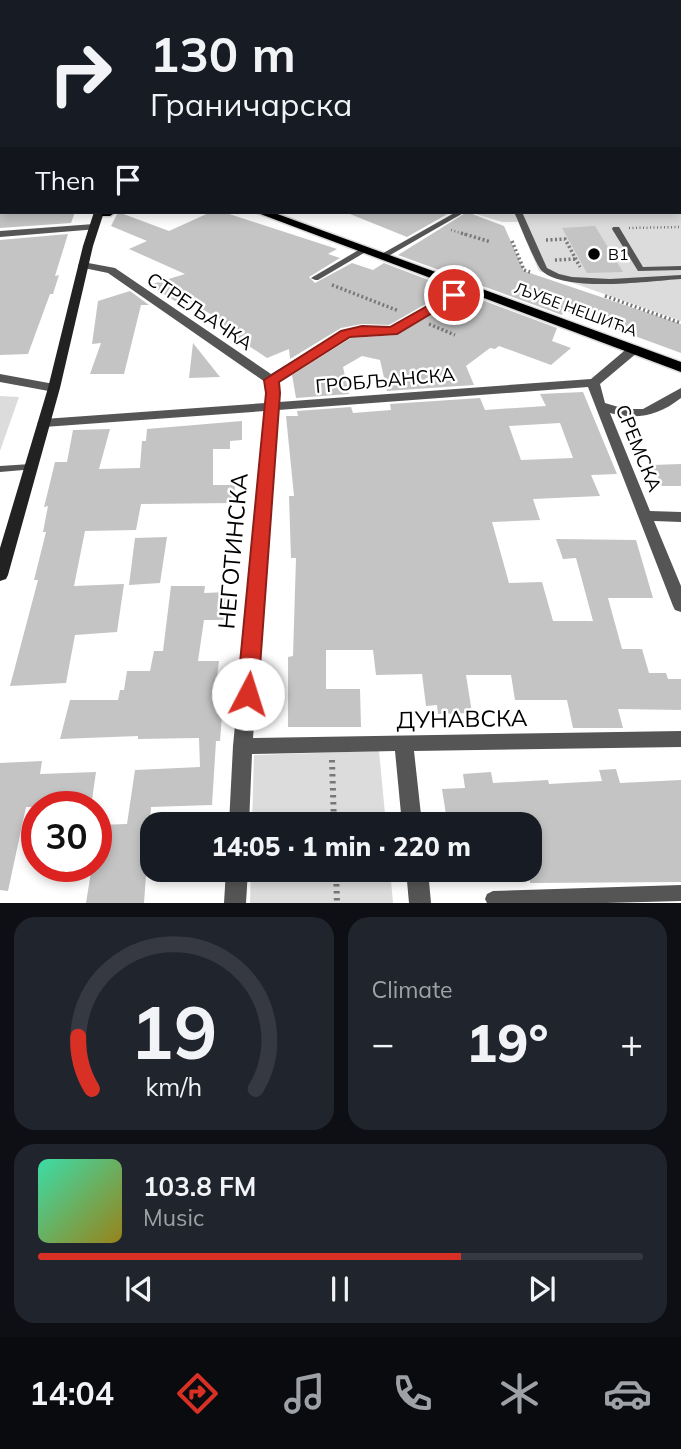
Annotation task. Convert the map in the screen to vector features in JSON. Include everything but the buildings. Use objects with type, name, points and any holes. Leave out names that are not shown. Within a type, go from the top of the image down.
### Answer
[{"type":"main road","name":"ЉУБЕ НЕШИЋА","points":[[266,214],[681,367]]},
{"type":"street","points":[[0,234],[102,216]]},
{"type":"street","points":[[0,575],[54,388],[83,265],[102,216]]},
{"type":"street","name":"СТРЕЉАЧКА","points":[[83,265],[111,270],[271,380]]},
{"type":"street","points":[[271,408],[271,380],[345,334]]},
{"type":"street","points":[[594,383],[634,349]]},
{"type":"street","points":[[0,378],[54,388]]},
{"type":"street","name":"СРЕМСКА","points":[[594,383],[594,391],[681,606]]},
{"type":"street","name":"ГРОБЉАНСКА","points":[[44,423],[594,383]]},
{"type":"street","points":[[602,406],[631,413],[647,413],[661,408],[681,392]]},
{"type":"street","name":"НЕГОТИНСКА","points":[[240,812],[271,408]]},
{"type":"street","points":[[645,516],[681,517]]},
{"type":"street","name":"ДУНАВСКА","points":[[243,746],[681,739]]},
{"type":"street","points":[[404,745],[411,812]]},
{"type":"street","points":[[235,903],[236,882]]},
{"type":"street","points":[[417,882],[420,903]]},
{"type":"lane","points":[[382,256],[458,214]]},
{"type":"lane","points":[[519,214],[544,269],[552,274],[582,280],[681,277]]},
{"type":"lane","points":[[616,229],[640,269],[681,268]]},
{"type":"lane","points":[[315,278],[365,250]]},
{"type":"lane","points":[[345,334],[362,330],[392,331],[466,287]]},
{"type":"lane","points":[[0,469],[31,467]]},
{"type":"lane","points":[[493,899],[681,893]]},
{"type":"path","points":[[437,226],[491,242]]},
{"type":"path","points":[[616,229],[681,227]]},
{"type":"path","points":[[565,239],[584,274]]},
{"type":"path","points":[[315,278],[455,335]]},
{"type":"path","points":[[331,745],[334,812]]},
{"type":"path","points":[[336,882],[337,903]]},
{"type":"shaded area","points":[[476,214],[681,214],[681,321],[539,271],[518,222],[502,222]]},
{"type":"shaded area","points":[[0,396],[19,397],[0,451]]},
{"type":"shaded area","points":[[379,751],[385,812],[252,812],[254,755]]},
{"type":"shaded area","points":[[251,882],[391,882],[393,903],[250,903]]},
{"type":"place","name":"B1","points":[[594,254]]},
{"type":"route","points":[[248,694],[273,393],[271,380],[345,334],[362,330],[392,331],[454,295]]}]
